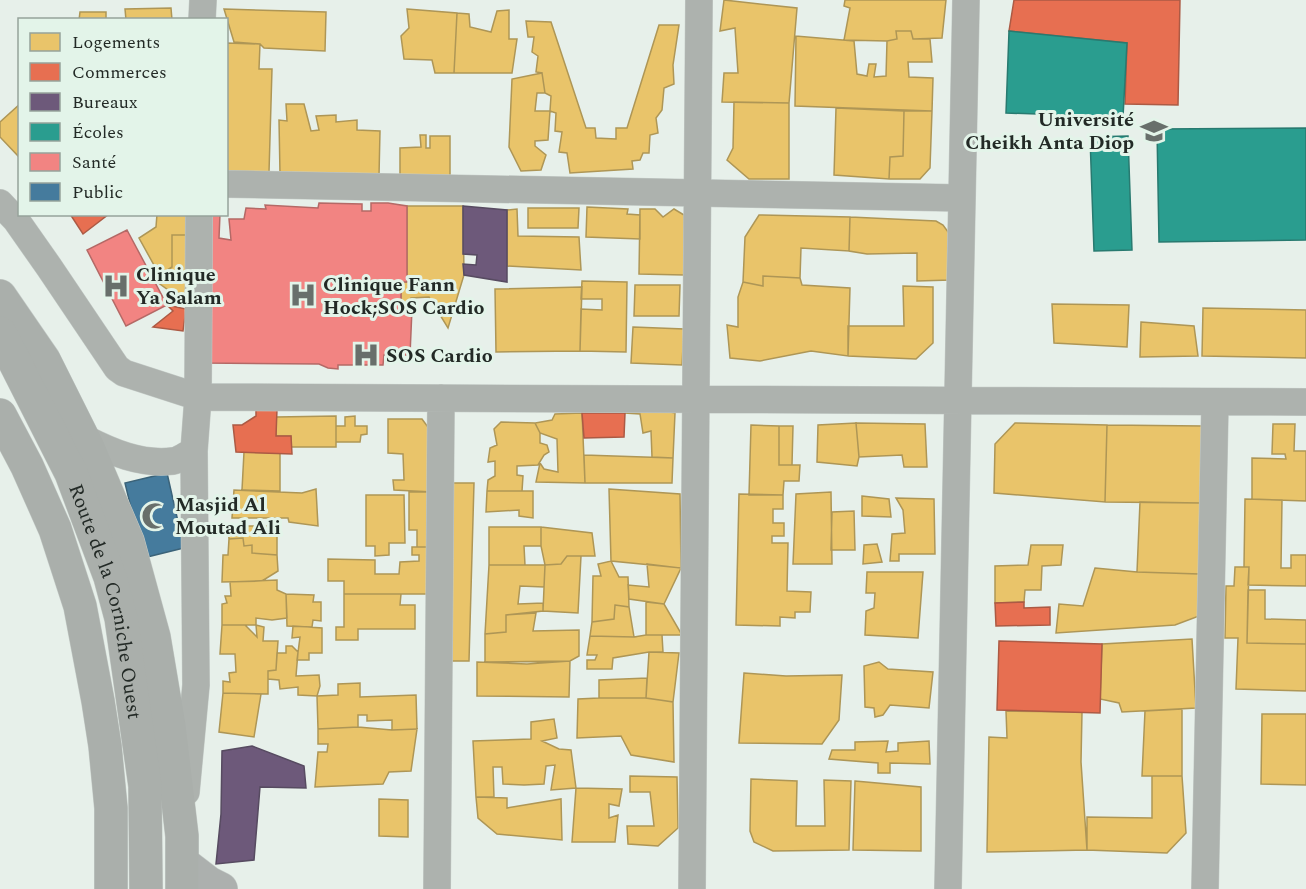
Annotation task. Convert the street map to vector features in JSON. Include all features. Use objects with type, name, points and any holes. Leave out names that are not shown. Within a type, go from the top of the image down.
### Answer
[{"type":"highway","points":[[0,297],[44,360],[84,438],[128,542],[154,637],[169,726],[182,863]]},
{"type":"highway","name":"Route de la Corniche Ouest","points":[[0,333],[71,473],[110,577],[120,618],[145,786],[146,889]]},
{"type":"highway","name":"Route de la Corniche Ouest","points":[[0,415],[27,466],[55,529],[80,606],[99,701],[105,746],[111,808],[111,889]]},
{"type":"main road","points":[[182,863],[221,889]]},
{"type":"street","points":[[202,18],[203,0]]},
{"type":"street","points":[[692,889],[699,0]]},
{"type":"street","points":[[948,889],[966,0]]},
{"type":"street","points":[[228,184],[962,198]]},
{"type":"street","points":[[0,202],[43,257],[117,368],[124,373],[198,397],[1306,402]]},
{"type":"street","points":[[182,863],[196,686],[194,451],[198,397],[199,216]]},
{"type":"street","points":[[437,889],[441,398]]},
{"type":"street","points":[[1205,889],[1215,402]]},
{"type":"street","points":[[84,438],[108,451],[130,458],[153,461],[175,460],[194,451]]},
{"type":"building: Logements","points":[[724,0],[797,8],[789,103],[722,102],[724,73],[738,73],[735,28],[720,31]]},
{"type":"building: Logements","points":[[845,0],[946,0],[942,38],[913,39],[911,31],[896,31],[897,39],[887,41],[844,40],[850,8],[844,6]]},
{"type":"building: Logements","points":[[171,8],[172,18],[126,18],[125,9]]},
{"type":"building: Logements","points":[[224,9],[326,12],[325,51],[264,48],[260,44],[234,42]]},
{"type":"building: Logements","points":[[407,9],[457,13],[454,73],[435,73],[432,60],[404,59],[401,36],[409,28]]},
{"type":"building: Logements","points":[[509,10],[509,39],[517,39],[512,73],[454,73],[457,13],[469,14],[470,27],[491,32],[497,11]]},
{"type":"building: Logements","points":[[80,12],[106,12],[106,18],[79,18]]},
{"type":"building: Logements","points":[[526,21],[551,22],[586,128],[595,128],[596,138],[616,139],[616,128],[627,128],[659,25],[679,25],[673,65],[674,84],[664,88],[662,110],[656,118],[658,133],[650,135],[649,153],[643,153],[640,160],[632,161],[633,169],[570,173],[567,153],[559,152],[562,132],[555,131],[556,113],[550,111],[551,96],[545,93],[542,73],[536,72],[538,56],[532,52],[534,37],[528,37]]},
{"type":"building: Logements","points":[[896,31],[911,31],[913,39],[930,39],[932,62],[908,62],[909,77],[933,78],[932,111],[795,106],[796,36],[854,41],[857,74],[867,76],[869,64],[876,64],[874,77],[886,76],[887,41],[897,39]]},
{"type":"building: Logements","points":[[228,43],[260,44],[259,69],[272,69],[269,172],[228,171]]},
{"type":"building: Logements","points":[[542,73],[545,93],[537,93],[535,111],[550,111],[548,140],[535,141],[535,146],[546,155],[541,170],[521,171],[509,147],[512,79]]},
{"type":"building: Logements","points":[[734,102],[789,103],[789,179],[749,179],[727,160],[733,148]]},
{"type":"building: Logements","points":[[286,104],[304,104],[311,131],[319,130],[316,116],[336,115],[336,122],[357,120],[357,130],[380,131],[379,176],[280,174],[279,120],[287,121]]},
{"type":"building: Logements","points":[[18,106],[18,156],[0,137],[0,122]]},
{"type":"building: Logements","points":[[836,108],[904,111],[903,156],[890,157],[889,179],[834,175]]},
{"type":"building: Logements","points":[[904,111],[932,111],[930,168],[920,179],[889,179],[890,157],[903,156]]},
{"type":"building: Logements","points":[[420,135],[426,135],[426,148],[430,148],[430,136],[450,136],[450,176],[400,177],[400,148],[421,147]]},
{"type":"building: Logements","points":[[407,206],[463,206],[464,275],[448,328],[429,297],[411,298],[412,309],[401,309],[401,282],[407,282]]},
{"type":"building: Logements","points":[[587,207],[628,209],[627,214],[640,215],[640,239],[586,237]]},
{"type":"building: Logements","points":[[528,208],[579,208],[578,228],[528,228]]},
{"type":"building: Logements","points":[[517,209],[518,236],[579,237],[581,270],[507,266],[507,210]]},
{"type":"building: Logements","points":[[640,209],[655,209],[663,217],[674,209],[684,215],[684,275],[639,274]]},
{"type":"building: Logements","points":[[759,215],[850,217],[849,251],[801,248],[800,278],[763,276],[763,286],[743,282],[745,237]]},
{"type":"building: Logements","points":[[157,216],[189,216],[192,235],[172,235],[172,267],[160,276],[139,238],[156,227]]},
{"type":"building: Logements","points":[[850,217],[936,221],[943,225],[951,236],[951,280],[917,281],[917,253],[867,254],[849,251]]},
{"type":"building: Logements","points":[[172,235],[192,235],[185,294],[171,292],[153,279],[172,267]]},
{"type":"building: Logements","points":[[763,276],[800,278],[802,285],[850,288],[848,356],[811,351],[760,361],[730,358],[727,325],[738,327],[738,297],[743,282],[763,286]]},
{"type":"building: Logements","points":[[582,281],[627,282],[626,352],[580,351],[581,309],[602,310],[602,299],[581,299]]},
{"type":"building: Logements","points":[[635,285],[680,285],[679,316],[634,316]]},
{"type":"building: Logements","points":[[903,286],[933,287],[933,343],[916,359],[848,356],[848,326],[904,326]]},
{"type":"building: Logements","points":[[582,287],[580,351],[496,352],[495,289]]},
{"type":"building: Logements","points":[[1052,304],[1129,305],[1127,347],[1054,343]]},
{"type":"building: Logements","points":[[1203,308],[1306,310],[1306,358],[1202,356]]},
{"type":"building: Logements","points":[[1141,322],[1194,326],[1198,356],[1140,357]]},
{"type":"building: Logements","points":[[633,327],[684,329],[682,365],[631,363]]},
{"type":"building: Logements","points":[[629,403],[675,413],[673,458],[652,457],[651,431],[643,433],[640,414],[625,413]]},
{"type":"building: Logements","points":[[582,413],[585,483],[536,482],[540,463],[544,469],[558,472],[557,439],[540,433],[535,423],[552,420],[555,414]]},
{"type":"building: Logements","points":[[336,416],[336,447],[291,447],[291,436],[276,436],[276,417]]},
{"type":"building: Logements","points":[[355,416],[355,426],[367,426],[367,434],[361,435],[360,442],[336,442],[336,426],[345,426],[345,417]]},
{"type":"building: Logements","points":[[388,419],[422,419],[436,438],[433,492],[394,490],[393,480],[404,480],[403,454],[388,453]]},
{"type":"building: Logements","points":[[501,422],[535,423],[540,433],[540,443],[547,445],[549,452],[544,455],[538,465],[517,466],[517,475],[523,476],[522,491],[487,491],[488,480],[495,476],[495,461],[488,462],[490,448],[497,445],[494,429]]},
{"type":"building: Logements","points":[[856,423],[859,457],[857,466],[817,462],[818,425]]},
{"type":"building: Logements","points":[[856,423],[925,424],[927,467],[904,467],[902,455],[859,457]]},
{"type":"building: Logements","points":[[1015,423],[1107,425],[1105,502],[994,493],[995,444]]},
{"type":"building: Logements","points":[[1273,424],[1295,424],[1294,451],[1306,451],[1306,501],[1252,499],[1252,458],[1286,459],[1285,454],[1272,454]]},
{"type":"building: Logements","points":[[751,425],[779,426],[779,465],[800,465],[799,481],[784,481],[783,495],[749,495]]},
{"type":"building: Logements","points":[[1107,425],[1203,426],[1200,503],[1105,502]]},
{"type":"building: Logements","points":[[779,426],[793,426],[792,465],[779,465]]},
{"type":"building: Logements","points":[[244,452],[280,453],[280,491],[242,490]]},
{"type":"building: Logements","points":[[584,455],[673,458],[672,483],[585,483]]},
{"type":"building: Logements","points":[[451,483],[474,483],[469,661],[450,661]]},
{"type":"building: Logements","points":[[316,489],[318,526],[289,522],[288,518],[232,518],[234,490],[302,493]]},
{"type":"building: Logements","points":[[609,489],[680,494],[681,568],[611,561]]},
{"type":"building: Logements","points":[[487,491],[533,491],[533,518],[519,516],[519,510],[486,512]]},
{"type":"building: Logements","points":[[409,492],[433,492],[433,547],[417,547],[417,530],[409,530]]},
{"type":"building: Logements","points":[[831,492],[832,564],[793,564],[796,494]]},
{"type":"building: Logements","points":[[739,494],[783,495],[783,509],[773,509],[773,523],[784,523],[784,536],[772,536],[772,543],[788,543],[787,591],[811,592],[810,612],[795,612],[795,618],[780,617],[780,626],[736,625]]},
{"type":"building: Logements","points":[[366,495],[404,495],[405,543],[389,543],[389,555],[375,556],[375,546],[366,546]]},
{"type":"building: Logements","points":[[862,496],[889,499],[891,517],[862,516]]},
{"type":"building: Logements","points":[[896,498],[934,499],[935,554],[899,554],[899,561],[890,561],[892,534],[905,533],[903,510]]},
{"type":"building: Logements","points":[[1245,499],[1282,500],[1281,568],[1291,568],[1291,555],[1306,555],[1306,586],[1248,585],[1249,567],[1244,567]]},
{"type":"building: Logements","points":[[1140,502],[1200,503],[1199,574],[1137,572]]},
{"type":"building: Logements","points":[[854,511],[855,550],[831,550],[832,512]]},
{"type":"building: Logements","points":[[228,526],[277,526],[277,555],[252,553],[252,545],[244,546],[243,538],[229,539]]},
{"type":"building: Logements","points":[[489,527],[541,527],[541,546],[524,546],[525,565],[489,565]]},
{"type":"building: Logements","points":[[541,527],[592,533],[595,556],[567,556],[561,564],[545,565],[541,546]]},
{"type":"building: Logements","points":[[243,538],[244,546],[252,545],[252,553],[277,555],[278,571],[262,581],[222,582],[223,555],[228,555],[229,539]]},
{"type":"building: Logements","points":[[877,544],[882,562],[863,564],[864,545]]},
{"type":"building: Logements","points":[[1031,545],[1063,545],[1061,565],[1042,566],[1041,590],[1025,590],[1024,602],[995,603],[995,566],[1028,565]]},
{"type":"building: Logements","points":[[412,547],[433,547],[433,594],[344,594],[344,581],[328,581],[328,559],[375,560],[375,574],[399,574],[400,562],[419,561],[419,555],[412,555]]},
{"type":"building: Logements","points":[[567,556],[581,556],[578,613],[543,611],[545,565],[561,564]]},
{"type":"building: Logements","points":[[611,561],[619,577],[628,577],[629,607],[615,605],[614,619],[592,622],[593,576],[601,576],[598,564]]},
{"type":"building: Logements","points":[[647,564],[681,568],[664,604],[629,599],[628,585],[649,587]]},
{"type":"building: Logements","points":[[489,565],[545,565],[544,587],[520,586],[518,604],[543,603],[543,611],[506,615],[506,632],[485,634]]},
{"type":"building: Logements","points":[[1235,567],[1249,567],[1247,643],[1306,644],[1306,691],[1236,689],[1238,638],[1225,638],[1226,586],[1234,586]]},
{"type":"building: Logements","points":[[1095,568],[1199,574],[1199,616],[1175,625],[1056,633],[1059,604],[1083,606]]},
{"type":"building: Logements","points":[[867,572],[923,572],[918,638],[865,635],[866,611],[874,608],[875,593],[866,593]]},
{"type":"building: Logements","points":[[277,580],[277,590],[286,594],[287,618],[272,620],[256,618],[256,625],[222,625],[222,604],[227,603],[225,596],[231,596],[230,582]]},
{"type":"building: Logements","points":[[1248,590],[1265,590],[1265,619],[1306,620],[1306,644],[1247,643]]},
{"type":"building: Logements","points":[[286,594],[314,595],[313,602],[321,602],[321,621],[313,620],[312,627],[287,626]]},
{"type":"building: Logements","points":[[344,594],[401,594],[400,605],[415,605],[415,629],[358,629],[358,640],[336,640],[336,627],[344,627]]},
{"type":"building: Logements","points":[[646,602],[664,604],[682,635],[646,635]]},
{"type":"building: Logements","points":[[615,605],[629,607],[634,637],[590,636],[592,622],[614,619]]},
{"type":"building: Logements","points":[[536,613],[533,631],[579,630],[579,656],[570,661],[485,662],[485,634],[506,632],[506,615]]},
{"type":"building: Logements","points":[[222,625],[245,625],[257,637],[256,625],[264,627],[263,641],[278,641],[276,670],[268,671],[268,694],[223,693],[223,681],[230,682],[229,673],[236,672],[235,654],[220,654]]},
{"type":"building: Logements","points":[[293,626],[322,628],[322,653],[309,653],[309,660],[297,660],[300,637],[292,638]]},
{"type":"building: Logements","points":[[662,635],[663,652],[613,658],[612,669],[587,669],[587,660],[595,660],[597,655],[587,655],[590,636]]},
{"type":"building: Logements","points":[[1192,639],[1196,708],[1122,712],[1119,703],[1100,699],[1102,644]]},
{"type":"building: Logements","points":[[286,646],[292,646],[298,652],[296,676],[319,675],[320,686],[317,696],[298,695],[298,687],[280,689],[279,680],[268,679],[268,671],[276,670],[277,653],[286,653]]},
{"type":"building: Logements","points":[[649,652],[679,653],[673,702],[646,698]]},
{"type":"building: Logements","points":[[570,661],[569,697],[477,696],[477,662],[527,664]]},
{"type":"building: Logements","points":[[879,662],[888,669],[933,672],[929,708],[890,705],[883,715],[875,717],[874,708],[865,707],[864,666]]},
{"type":"building: Logements","points":[[744,673],[786,676],[842,675],[839,720],[822,744],[739,743]]},
{"type":"building: Logements","points":[[647,678],[646,698],[599,698],[599,680]]},
{"type":"building: Logements","points":[[360,683],[360,697],[416,695],[417,729],[392,730],[392,720],[367,721],[367,715],[358,715],[358,727],[318,729],[317,696],[338,695],[338,684]]},
{"type":"building: Logements","points":[[223,693],[261,694],[254,737],[219,732]]},
{"type":"building: Logements","points":[[646,698],[673,702],[674,762],[631,755],[621,736],[577,738],[578,699]]},
{"type":"building: Logements","points":[[1182,709],[1182,776],[1142,776],[1145,711]]},
{"type":"building: Logements","points":[[1006,711],[1082,712],[1081,762],[1087,850],[987,852],[989,737],[1007,738]]},
{"type":"building: Logements","points":[[1262,714],[1306,714],[1306,785],[1261,784]]},
{"type":"building: Logements","points":[[554,719],[557,738],[542,741],[559,749],[571,750],[576,788],[551,790],[555,765],[546,766],[544,784],[524,785],[503,784],[502,767],[493,767],[494,797],[476,797],[473,741],[531,739],[531,722]]},
{"type":"building: Logements","points":[[358,727],[392,730],[417,729],[411,771],[389,772],[383,784],[315,787],[318,752],[327,752],[328,744],[318,744],[318,729]]},
{"type":"building: Logements","points":[[888,741],[886,752],[898,751],[898,743],[929,741],[930,764],[890,763],[890,773],[878,773],[878,763],[829,759],[832,750],[855,750],[855,742]]},
{"type":"building: Logements","points":[[630,776],[677,777],[678,828],[658,846],[628,844],[627,826],[654,826],[650,792],[630,792]]},
{"type":"building: Logements","points":[[1152,776],[1182,776],[1186,833],[1167,853],[1087,850],[1087,817],[1152,818]]},
{"type":"building: Logements","points":[[751,779],[797,781],[796,826],[825,826],[824,780],[851,781],[849,850],[773,851],[754,842],[750,831]]},
{"type":"building: Logements","points":[[855,781],[921,787],[921,851],[853,850]]},
{"type":"building: Logements","points":[[576,788],[622,789],[619,806],[609,804],[609,818],[618,815],[615,842],[572,842]]},
{"type":"building: Logements","points":[[476,797],[507,798],[507,808],[561,799],[562,840],[497,834],[478,818]]},
{"type":"building: Logements","points":[[379,799],[408,800],[408,837],[379,836]]},
{"type":"building: Commerces","points":[[1014,0],[1180,0],[1178,105],[1125,104],[1127,43],[1009,31]]},
{"type":"building: Commerces","points":[[71,216],[106,216],[83,234]]},
{"type":"building: Commerces","points":[[167,305],[186,309],[183,331],[153,327],[173,311]]},
{"type":"building: Commerces","points":[[256,409],[277,409],[276,436],[291,436],[292,454],[236,452],[233,425],[242,425],[256,416]]},
{"type":"building: Commerces","points":[[582,413],[625,413],[624,437],[584,438]]},
{"type":"building: Commerces","points":[[1024,602],[1024,608],[1050,607],[1050,625],[996,626],[995,603]]},
{"type":"building: Commerces","points":[[999,641],[1102,644],[1100,713],[997,710]]},
{"type":"building: Bureaux","points":[[463,206],[507,210],[507,282],[464,275],[463,264],[476,265],[477,255],[463,254]]},
{"type":"building: Bureaux","points":[[252,746],[304,766],[306,788],[260,787],[254,860],[216,864],[221,814],[222,751]]},
{"type":"building: Écoles","points":[[1009,31],[1127,43],[1123,117],[1006,113]]},
{"type":"building: Écoles","points":[[1306,128],[1306,240],[1159,242],[1157,129]]},
{"type":"building: Écoles","points":[[1128,136],[1132,250],[1094,251],[1090,137]]},
{"type":"building: Santé","name":"Clinique Fann Hock;SOS Cardio","points":[[319,203],[362,204],[362,211],[371,211],[371,203],[407,206],[407,282],[401,282],[401,309],[412,309],[410,355],[384,355],[383,365],[338,365],[338,369],[319,364],[203,363],[207,216],[220,216],[219,238],[231,240],[229,219],[244,219],[246,208],[266,209],[265,205],[318,208]]},
{"type":"building: Santé","name":"Clinique Ya Salam","points":[[127,230],[167,305],[126,326],[87,250]]},
{"type":"building: Public","name":"Masjid Al Moutad Ali","points":[[167,473],[184,548],[143,558],[125,483]]},
{"type":"place","name":"Université Cheikh Anta Diop","points":[[1154,131]]},
{"type":"place","name":"Clinique Ya Salam","points":[[116,286]]},
{"type":"place","name":"Clinique Fann Hock;SOS Cardio","points":[[303,295]]},
{"type":"place","name":"SOS Cardio","points":[[366,355]]},
{"type":"place","name":"Masjid Al Moutad Ali","points":[[155,516]]}]
